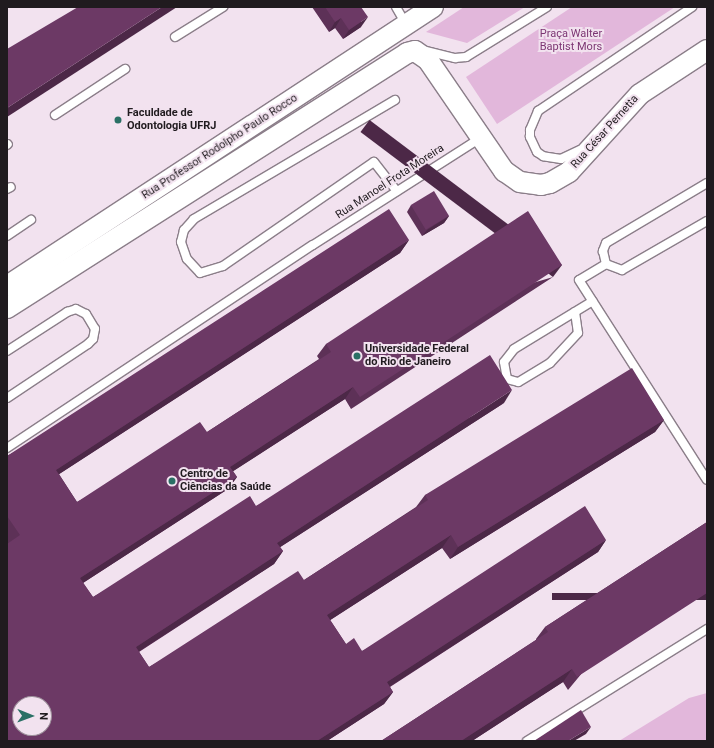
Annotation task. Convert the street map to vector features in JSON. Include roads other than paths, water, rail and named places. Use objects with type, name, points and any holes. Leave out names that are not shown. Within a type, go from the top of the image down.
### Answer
[{"type":"street","name":"Rua Professor Rodolpho Paulo Rocco","points":[[7,286],[406,24],[428,8]]},
{"type":"street","name":"Rua César Pernetta","points":[[415,51],[428,60],[504,172],[520,182],[531,185],[550,183],[565,175],[640,94],[707,50]]},
{"type":"street","name":"Rua Professor Rodolpho Paulo Rocco","points":[[7,308],[407,52],[415,51]]},
{"type":"lane","points":[[175,37],[223,7]]},
{"type":"lane","points":[[396,7],[406,24]]},
{"type":"lane","points":[[415,51],[429,50],[455,58],[466,57],[547,7]]},
{"type":"lane","points":[[596,142],[566,157],[552,159],[538,152],[530,137],[530,130],[538,111],[548,102],[692,7]]},
{"type":"lane","points":[[55,115],[125,69]]},
{"type":"lane","points":[[395,100],[194,219],[184,230],[181,242],[186,259],[200,273],[223,266],[374,162],[397,191]]},
{"type":"lane","name":"Rua Manoel Frota Moreira","points":[[7,448],[313,245],[480,138]]},
{"type":"lane","points":[[606,264],[603,251],[606,243],[707,183]]},
{"type":"lane","points":[[7,236],[31,220]]},
{"type":"lane","points":[[606,264],[622,270],[707,221]]},
{"type":"lane","points":[[606,264],[580,280],[707,480]]},
{"type":"lane","points":[[575,312],[578,333],[550,363],[518,382],[507,379],[504,362],[514,349],[593,301]]},
{"type":"lane","points":[[7,352],[67,312],[76,308],[86,314],[94,329],[93,339],[88,344],[7,398]]},
{"type":"lane","points":[[527,741],[707,629]]},
{"type":"place","name":"Faculdade de Odontologia UFRJ","points":[[118,120]]},
{"type":"place","name":"Universidade Federal do Rio de Janeiro","points":[[357,356]]},
{"type":"place","name":"Centro de Ciências da Saúde","points":[[172,481]]},
{"type":"park label","name":"Praça Walter Baptist Mors","points":[[571,41]]}]
